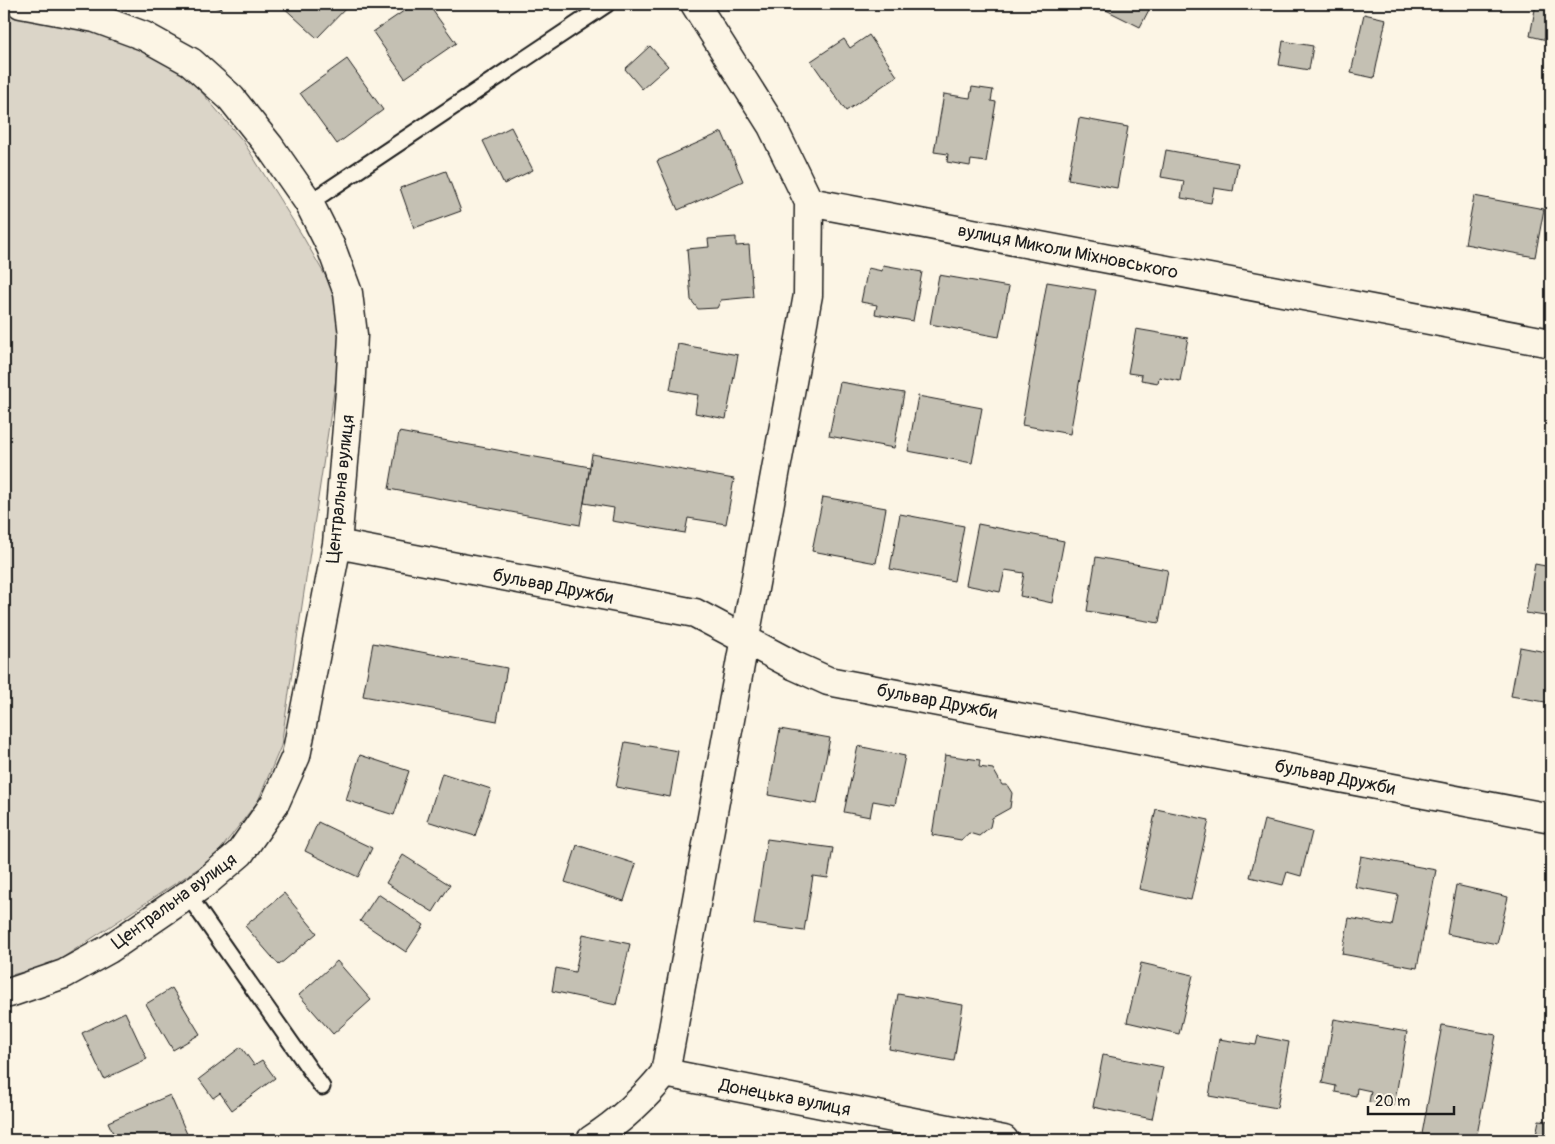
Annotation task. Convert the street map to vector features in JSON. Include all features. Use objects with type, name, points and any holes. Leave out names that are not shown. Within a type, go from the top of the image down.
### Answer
[{"type":"street","name":"Центральна вулиця","points":[[4,994],[9,994],[64,974],[108,949],[205,883],[240,853],[275,803],[296,756],[337,544],[353,335],[348,293],[331,246],[309,203],[270,147],[231,98],[191,62],[144,36],[95,18],[21,4]]},
{"type":"street","points":[[591,1140],[607,1130],[648,1094],[665,1073],[808,295],[809,202],[772,126],[695,4]]},
{"type":"street","name":"вулиця Миколи Міхновського","points":[[809,202],[1551,342]]},
{"type":"street","name":"бульвар Дружби","points":[[337,544],[695,613],[795,666],[828,681],[1551,818]]},
{"type":"street","name":"Донецька вулиця","points":[[665,1073],[1004,1140]]},
{"type":"lane","points":[[309,203],[608,4]]},
{"type":"lane","points":[[187,894],[322,1087]]},
{"type":"shaded area","points":[[4,4],[21,4],[95,18],[182,69],[243,141],[302,235],[334,291],[342,338],[281,746],[258,801],[214,858],[53,964],[4,977]]},
{"type":"building","points":[[208,4],[223,4],[221,9]]},
{"type":"building","points":[[280,4],[350,4],[317,38]]},
{"type":"building","points":[[414,4],[428,4],[456,43],[405,78],[373,32]]},
{"type":"building","points":[[1097,4],[1152,4],[1140,27]]},
{"type":"building","points":[[1536,4],[1551,4],[1551,41],[1530,36]]},
{"type":"building","points":[[1364,14],[1386,19],[1374,78],[1351,73]]},
{"type":"building","points":[[869,35],[897,76],[846,111],[811,61],[844,39],[850,48]]},
{"type":"building","points":[[1283,41],[1313,46],[1309,70],[1279,65]]},
{"type":"building","points":[[650,46],[668,66],[642,89],[625,69]]},
{"type":"building","points":[[347,59],[383,110],[337,144],[300,93]]},
{"type":"building","points":[[972,87],[993,90],[991,101],[996,102],[986,162],[971,160],[970,166],[947,162],[948,154],[934,152],[944,94],[970,98]]},
{"type":"building","points":[[1079,118],[1128,127],[1117,188],[1068,179]]},
{"type":"building","points":[[511,127],[533,170],[504,184],[483,141]]},
{"type":"building","points":[[722,132],[743,181],[678,210],[657,161]]},
{"type":"building","points":[[1166,150],[1238,163],[1233,191],[1214,188],[1211,203],[1181,198],[1184,181],[1161,177]]},
{"type":"building","points":[[446,171],[461,211],[414,228],[400,188]]},
{"type":"building","points":[[1474,196],[1544,209],[1535,257],[1465,244]]},
{"type":"building","points":[[736,237],[736,246],[749,245],[753,297],[721,300],[717,308],[698,309],[691,300],[687,249],[709,247],[708,239]]},
{"type":"building","points":[[883,265],[922,272],[913,321],[875,314],[877,305],[861,302],[868,268],[882,271]]},
{"type":"building","points":[[939,275],[1009,287],[999,337],[930,324]]},
{"type":"building","points":[[1047,282],[1096,290],[1070,434],[1022,425]]},
{"type":"building","points":[[1136,329],[1188,338],[1180,381],[1159,377],[1158,383],[1141,380],[1142,375],[1128,373]]},
{"type":"building","points":[[678,344],[738,355],[726,419],[695,413],[698,395],[670,390]]},
{"type":"building","points":[[840,382],[904,393],[894,448],[829,436]]},
{"type":"building","points":[[918,396],[982,408],[972,463],[908,451]]},
{"type":"building","points":[[399,432],[590,467],[580,525],[389,489]]},
{"type":"building","points":[[592,454],[734,479],[726,524],[688,518],[685,533],[612,521],[614,508],[584,503]]},
{"type":"building","points":[[823,497],[886,508],[876,563],[812,551]]},
{"type":"building","points":[[900,514],[964,526],[954,581],[890,569]]},
{"type":"building","points":[[978,524],[1064,541],[1052,603],[1020,596],[1024,573],[1005,570],[1000,592],[966,585]]},
{"type":"building","points":[[1096,557],[1168,570],[1159,623],[1087,611]]},
{"type":"building","points":[[1535,564],[1551,567],[1551,617],[1526,613]]},
{"type":"building","points":[[373,643],[507,668],[497,721],[363,696]]},
{"type":"building","points":[[1520,647],[1551,653],[1551,703],[1511,696]]},
{"type":"building","points":[[780,729],[830,738],[817,804],[768,795]]},
{"type":"building","points":[[625,742],[678,751],[670,797],[616,787]]},
{"type":"building","points":[[858,746],[905,756],[895,805],[873,801],[870,817],[844,812]]},
{"type":"building","points":[[360,755],[409,771],[394,815],[346,800]]},
{"type":"building","points":[[945,755],[980,760],[979,767],[993,769],[1002,785],[1007,785],[1012,793],[1010,808],[992,818],[990,827],[979,836],[969,833],[961,840],[932,835]]},
{"type":"building","points":[[442,773],[491,789],[475,836],[427,821]]},
{"type":"building","points":[[1156,809],[1209,820],[1191,900],[1139,889]]},
{"type":"building","points":[[1264,820],[1312,832],[1301,876],[1287,872],[1283,885],[1250,877]]},
{"type":"building","points":[[318,822],[372,848],[358,877],[305,851]]},
{"type":"building","points":[[767,839],[833,848],[828,878],[813,876],[804,931],[754,924]]},
{"type":"building","points":[[577,845],[636,864],[624,901],[565,882]]},
{"type":"building","points":[[403,855],[450,885],[433,912],[386,883]]},
{"type":"building","points":[[1361,856],[1436,870],[1417,968],[1342,954],[1349,918],[1392,926],[1398,895],[1355,887]]},
{"type":"building","points":[[1456,885],[1508,897],[1497,944],[1447,934]]},
{"type":"building","points":[[284,893],[317,933],[279,965],[245,926]]},
{"type":"building","points":[[378,894],[424,925],[406,952],[360,921]]},
{"type":"building","points":[[583,934],[630,944],[616,1005],[552,991],[556,968],[575,972]]},
{"type":"building","points":[[337,961],[371,1000],[333,1034],[299,995]]},
{"type":"building","points":[[1141,963],[1193,975],[1179,1034],[1127,1022]]},
{"type":"building","points":[[172,988],[200,1034],[173,1050],[146,1004]]},
{"type":"building","points":[[898,994],[963,1005],[954,1061],[889,1049]]},
{"type":"building","points":[[125,1012],[147,1059],[104,1079],[82,1033]]},
{"type":"building","points":[[1334,1019],[1407,1032],[1394,1106],[1369,1102],[1371,1091],[1357,1088],[1356,1096],[1335,1092],[1336,1086],[1322,1083]]},
{"type":"building","points":[[1442,1025],[1496,1035],[1476,1140],[1456,1140],[1422,1134]]},
{"type":"building","points":[[1258,1036],[1289,1042],[1277,1108],[1209,1096],[1219,1039],[1256,1045]]},
{"type":"building","points":[[241,1047],[254,1065],[262,1060],[275,1078],[232,1110],[220,1093],[213,1098],[199,1079]]},
{"type":"building","points":[[1103,1055],[1163,1067],[1152,1119],[1093,1107]]},
{"type":"building","points":[[170,1095],[187,1134],[172,1140],[116,1140],[108,1122]]},
{"type":"building","points":[[1551,1110],[1551,1140],[1535,1140],[1539,1120],[1549,1121]]}]
